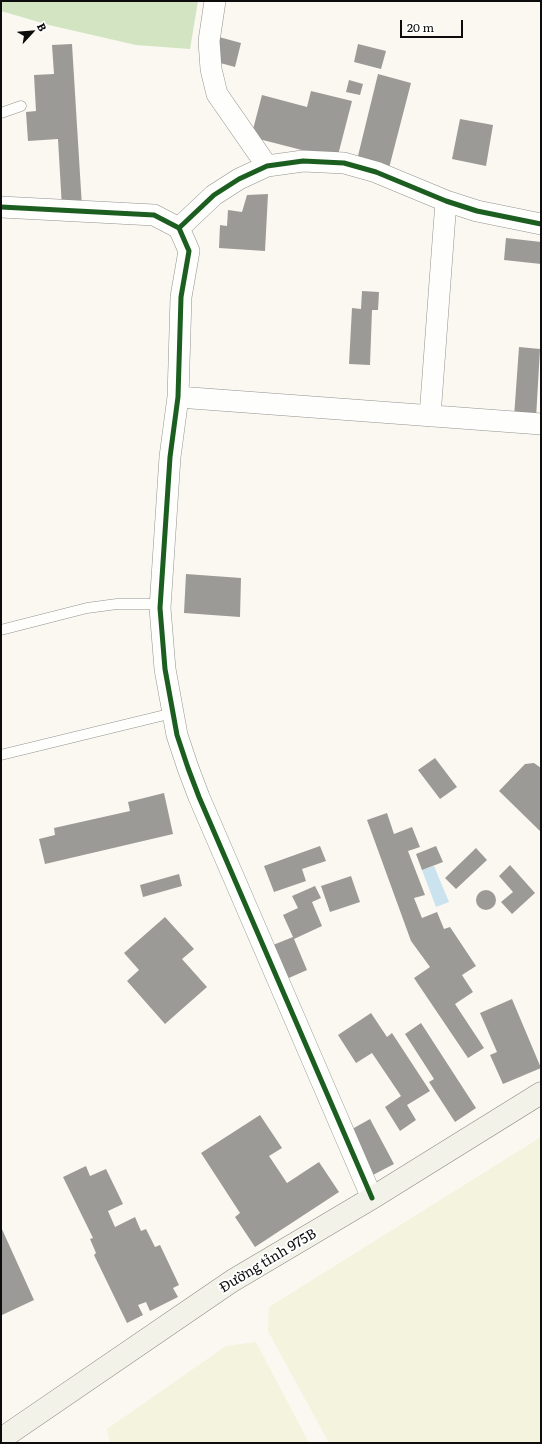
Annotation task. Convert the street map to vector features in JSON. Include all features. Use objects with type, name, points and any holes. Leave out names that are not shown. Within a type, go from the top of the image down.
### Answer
[{"type":"main road","name":"Đường tỉnh 975B","points":[[1,1439],[232,1281],[372,1198],[541,1093]]},
{"type":"street","points":[[214,1],[209,41],[211,69],[217,94],[267,166]]},
{"type":"street","points":[[180,228],[214,196],[239,179],[267,166],[303,161],[344,164],[376,172],[446,201],[477,211],[541,224]]},
{"type":"street","points":[[430,416],[446,201]]},
{"type":"street","points":[[1,208],[154,215],[180,228],[189,251],[181,297],[178,397],[170,457],[160,604],[165,669],[177,735],[188,768],[372,1198]]},
{"type":"street","points":[[178,397],[541,424]]},
{"type":"lane","points":[[1,113],[21,106]]},
{"type":"lane","points":[[1,630],[87,608],[117,604],[160,604]]},
{"type":"lane","points":[[1,755],[173,713]]},
{"type":"green space","points":[[1,1],[198,1],[190,49],[136,45],[49,25],[1,11]]},
{"type":"green space","points":[[541,1137],[541,1443],[329,1443],[268,1331],[269,1307]]},
{"type":"green space","points":[[256,1342],[309,1443],[110,1443],[107,1429],[226,1346]]},
{"type":"water","points":[[434,866],[449,902],[436,907],[422,870]]},
{"type":"building","points":[[219,37],[241,43],[235,67],[213,61]]},
{"type":"building","points":[[72,44],[82,207],[62,208],[58,139],[28,141],[26,112],[36,111],[34,75],[54,74],[52,45]]},
{"type":"building","points":[[358,44],[386,51],[381,69],[354,62]]},
{"type":"building","points":[[378,74],[411,83],[389,168],[357,160]]},
{"type":"building","points":[[349,80],[363,84],[360,95],[346,92]]},
{"type":"building","points":[[311,91],[352,101],[337,159],[251,137],[262,95],[307,107]]},
{"type":"building","points":[[460,119],[493,125],[486,166],[452,159]]},
{"type":"building","points":[[268,194],[265,251],[219,248],[220,225],[227,226],[228,210],[242,212],[247,195]]},
{"type":"building","points":[[506,238],[541,242],[541,264],[504,260]]},
{"type":"building","points":[[362,291],[379,292],[378,310],[372,310],[370,365],[349,364],[352,308],[361,309]]},
{"type":"building","points":[[519,347],[540,349],[536,418],[514,417]]},
{"type":"building","points":[[186,574],[241,578],[240,617],[184,613]]},
{"type":"building","points":[[435,758],[457,787],[440,799],[418,770]]},
{"type":"building","points":[[534,763],[541,768],[541,832],[499,791],[525,764]]},
{"type":"building","points":[[164,793],[173,834],[45,864],[39,839],[55,835],[54,828],[130,811],[128,802]]},
{"type":"building","points":[[387,813],[394,834],[412,827],[420,847],[408,851],[425,895],[414,898],[422,918],[437,912],[444,929],[450,927],[476,966],[462,975],[473,992],[455,1004],[484,1048],[468,1058],[414,978],[430,967],[411,941],[367,820]]},
{"type":"building","points":[[320,846],[326,861],[302,869],[306,881],[274,892],[264,866]]},
{"type":"building","points":[[436,846],[443,862],[422,870],[416,854]]},
{"type":"building","points":[[476,848],[487,860],[456,889],[445,878]]},
{"type":"building","points":[[510,865],[535,893],[512,914],[501,902],[513,892],[499,876]]},
{"type":"building","points":[[179,874],[182,886],[143,897],[140,885]]},
{"type":"building","points":[[351,876],[360,902],[330,912],[321,886]]},
{"type":"building","points":[[315,886],[321,898],[312,902],[322,926],[294,939],[307,970],[282,981],[268,947],[293,937],[283,915],[298,908],[292,896]]},
{"type":"building","points":[[486,890],[493,893],[496,900],[493,907],[486,910],[479,907],[476,900],[479,893]]},
{"type":"building","points":[[165,917],[194,949],[182,959],[207,987],[165,1024],[127,981],[139,970],[124,953]]},
{"type":"building","points":[[512,999],[541,1068],[503,1084],[490,1055],[497,1052],[480,1013]]},
{"type":"building","points":[[371,1013],[387,1037],[392,1033],[430,1091],[407,1105],[416,1120],[400,1131],[385,1107],[401,1096],[372,1053],[356,1063],[338,1035]]},
{"type":"building","points":[[421,1023],[476,1108],[455,1122],[429,1082],[434,1079],[405,1034]]},
{"type":"building","points":[[260,1115],[282,1148],[269,1156],[287,1183],[319,1162],[339,1192],[255,1247],[235,1217],[240,1213],[201,1153]]},
{"type":"building","points":[[370,1119],[394,1164],[369,1177],[345,1133]]},
{"type":"building","points":[[86,1166],[90,1176],[106,1169],[123,1204],[108,1211],[115,1227],[135,1217],[141,1231],[146,1229],[155,1247],[160,1245],[179,1285],[173,1288],[178,1297],[150,1311],[146,1302],[138,1305],[143,1315],[127,1323],[94,1255],[96,1253],[90,1239],[93,1238],[63,1177]]},
{"type":"building","points":[[1,1227],[34,1300],[2,1315],[1,1313]]},
{"type":"cycle path","points":[[179,228],[214,195],[239,179],[267,166],[303,161],[344,163],[376,172],[446,201],[477,211],[541,224]]},
{"type":"cycle path","points":[[1,207],[154,215],[179,228],[189,251],[181,297],[178,397],[170,457],[160,608],[165,669],[177,735],[199,797],[372,1198]]}]
